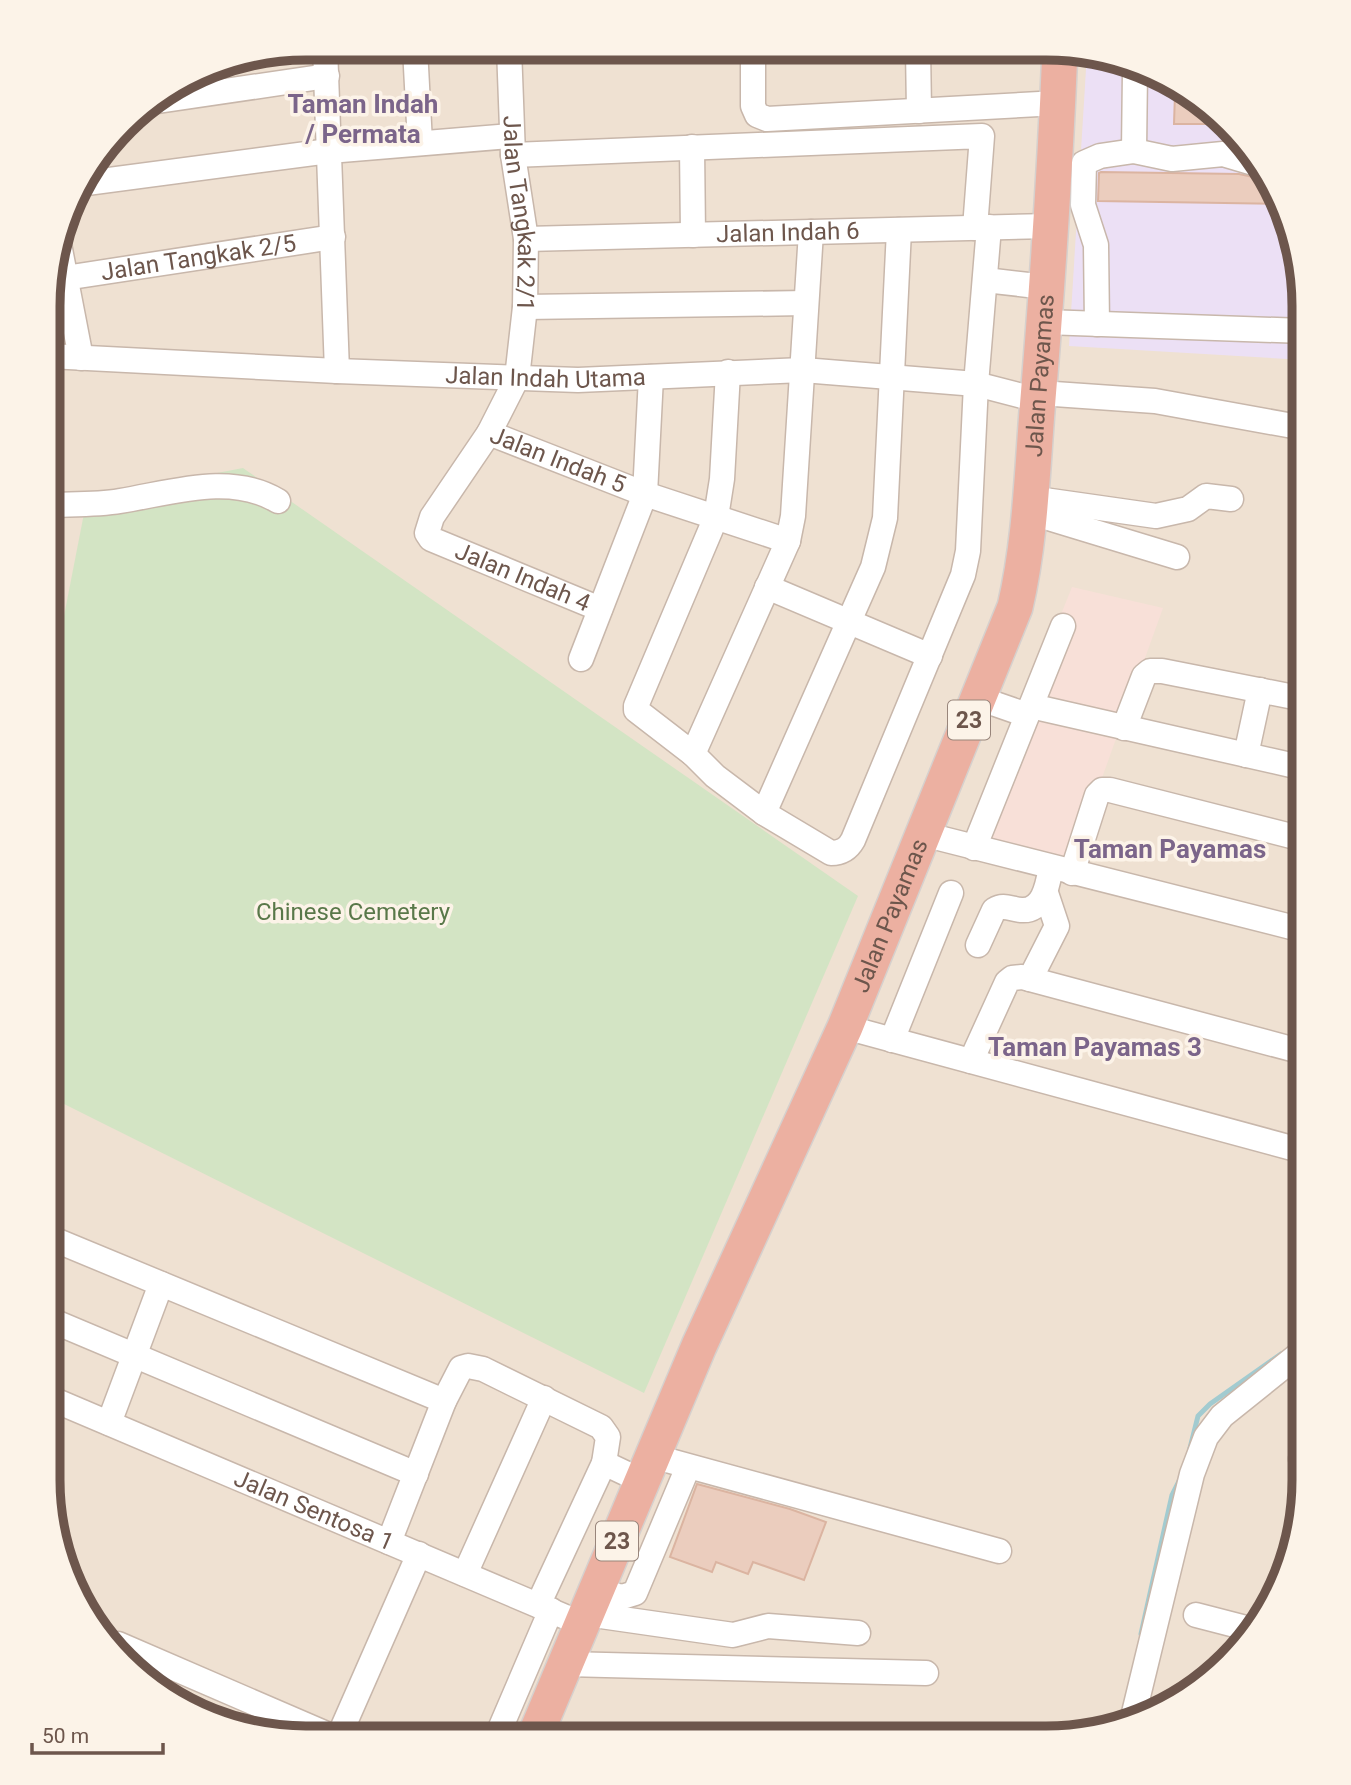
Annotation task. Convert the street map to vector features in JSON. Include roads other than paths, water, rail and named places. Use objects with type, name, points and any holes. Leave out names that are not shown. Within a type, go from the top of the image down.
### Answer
[{"type":"highway","name":"Jalan Payamas","points":[[540,1726],[699,1346],[845,1027],[1015,607],[1029,505],[1045,323],[1060,60]]},
{"type":"street","points":[[326,60],[337,371]]},
{"type":"street","points":[[416,60],[419,143]]},
{"type":"street","name":"Jalan Tangkak 2/1","points":[[509,60],[512,145],[526,239],[525,307],[517,378]]},
{"type":"street","points":[[753,60],[753,106],[757,115],[767,119],[1058,103]]},
{"type":"street","points":[[918,60],[919,111]]},
{"type":"street","points":[[173,99],[327,76]]},
{"type":"street","points":[[1134,151],[1135,77]]},
{"type":"street","points":[[727,372],[722,479],[716,517],[636,705],[638,713],[764,813],[831,853],[838,853],[850,846],[963,575],[968,551],[976,384],[985,280],[982,136],[987,107]]},
{"type":"street","points":[[94,182],[329,151],[419,143],[692,147],[982,136]]},
{"type":"street","points":[[692,147],[693,235]]},
{"type":"street","points":[[1097,324],[1096,244],[1083,205],[1084,163],[1089,159],[1134,151],[1172,159],[1223,154],[1244,160]]},
{"type":"street","name":"Jalan Indah 6","points":[[526,239],[1050,226]]},
{"type":"street","points":[[764,813],[873,567],[885,518],[899,230]]},
{"type":"street","points":[[693,754],[788,541],[796,500],[811,232]]},
{"type":"street","name":"Jalan Tangkak 2/5","points":[[65,278],[332,237]]},
{"type":"street","points":[[63,266],[82,358]]},
{"type":"street","points":[[985,280],[1046,287]]},
{"type":"street","points":[[525,307],[806,303]]},
{"type":"street","points":[[1045,323],[1292,331]]},
{"type":"street","name":"Jalan Indah Utama","points":[[60,357],[337,371],[618,380],[727,372],[803,370],[891,375],[976,384],[1039,396],[1155,401],[1292,426]]},
{"type":"street","points":[[581,659],[645,494],[651,377]]},
{"type":"street","name":"Jalan Indah 5","points":[[517,378],[489,433],[645,494],[788,541]]},
{"type":"street","name":"Jalan Indah 4","points":[[489,433],[427,527],[428,537],[600,609]]},
{"type":"street","points":[[60,504],[118,501],[210,486],[262,492],[278,501]]},
{"type":"street","points":[[1029,505],[1154,516],[1188,509],[1206,496],[1231,499]]},
{"type":"street","points":[[1029,505],[1177,557]]},
{"type":"street","points":[[767,587],[930,656]]},
{"type":"street","points":[[974,848],[1063,626]]},
{"type":"street","points":[[1124,727],[1144,676],[1150,671],[1162,671],[1292,696]]},
{"type":"street","points":[[1246,755],[1260,690]]},
{"type":"street","points":[[978,698],[1124,727],[1292,765]]},
{"type":"street","points":[[978,944],[991,914],[998,907],[1030,909],[1046,893],[1061,870],[1097,795],[1102,790],[1292,836]]},
{"type":"street","points":[[923,834],[1291,927]]},
{"type":"street","points":[[892,1040],[951,893]]},
{"type":"street","points":[[1030,979],[1057,926],[1046,893]]},
{"type":"street","points":[[971,1061],[1007,982],[1016,977],[1291,1049]]},
{"type":"street","points":[[845,1027],[1291,1148]]},
{"type":"street","points":[[60,1242],[444,1401]]},
{"type":"street","points":[[109,1423],[161,1284]]},
{"type":"street","points":[[60,1324],[416,1474]]},
{"type":"street","points":[[1135,1708],[1192,1474],[1206,1437],[1232,1406],[1291,1360]]},
{"type":"street","points":[[389,1542],[444,1401],[461,1368],[468,1366],[483,1369],[601,1427],[608,1437],[604,1463],[544,1608],[501,1726]]},
{"type":"street","points":[[464,1574],[544,1398]]},
{"type":"street","name":"Jalan Sentosa 1","points":[[60,1402],[544,1608],[589,1609]]},
{"type":"street","points":[[604,1463],[647,1469],[688,1466],[999,1551]]},
{"type":"street","points":[[589,1609],[627,1597],[638,1589],[688,1466]]},
{"type":"street","points":[[343,1726],[419,1555]]},
{"type":"street","points":[[589,1609],[733,1635],[765,1626],[858,1633]]},
{"type":"street","points":[[1196,1615],[1242,1627]]},
{"type":"street","points":[[127,1648],[308,1726]]},
{"type":"street","points":[[566,1664],[926,1673]]},
{"type":"waterway","points":[[1190,1448],[1198,1416],[1210,1404],[1281,1354]]},
{"type":"waterway","points":[[1141,1634],[1172,1495],[1179,1481]]},
{"type":"district","name":"Taman Indah / Permata","points":[[363,119]]},
{"type":"district","name":"Taman Payamas","points":[[1170,849]]},
{"type":"district","name":"Taman Payamas 3","points":[[1095,1047]]},
{"type":"park label","name":"Chinese Cemetery","points":[[353,912]]}]
